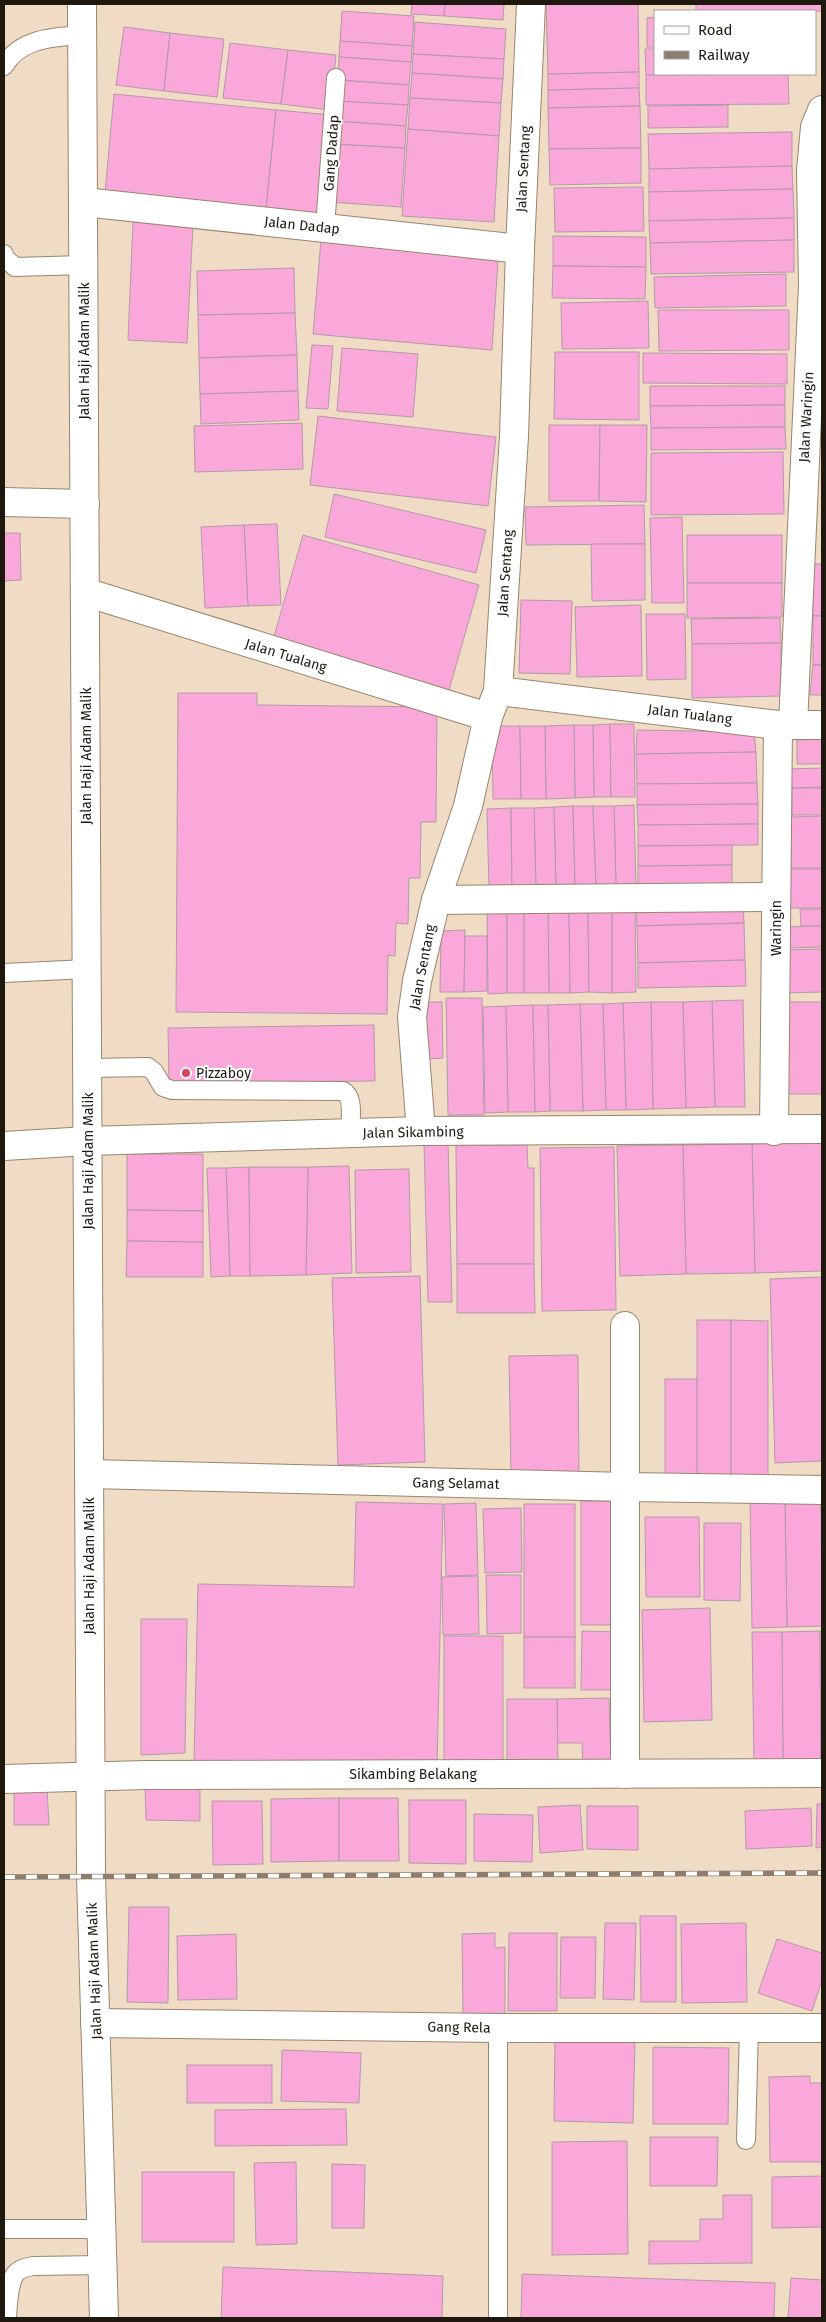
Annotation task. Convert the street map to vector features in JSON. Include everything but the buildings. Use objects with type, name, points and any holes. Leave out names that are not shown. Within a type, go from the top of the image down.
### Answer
[{"type":"street","name":"Jalan Haji Adam Malik","points":[[82,4],[90,1777],[104,2318]]},
{"type":"street","name":"Jalan Sentang","points":[[421,1131],[412,1017],[417,980],[436,900],[468,806],[488,717],[498,691],[514,436],[531,4]]},
{"type":"street","name":"Jalan Waringin","points":[[786,725],[813,285],[811,170],[815,127],[822,110]]},
{"type":"street","name":"Jalan Dadap","points":[[84,202],[520,249]]},
{"type":"street","points":[[4,502],[85,504]]},
{"type":"street","name":"Jalan Tualang","points":[[85,592],[488,717]]},
{"type":"street","name":"Jalan Tualang","points":[[498,691],[786,725],[822,725]]},
{"type":"street","name":"Waringin","points":[[774,1131],[776,897],[786,725]]},
{"type":"street","points":[[436,900],[776,897]]},
{"type":"street","name":"Jalan Sikambing","points":[[4,1146],[88,1141],[421,1131],[774,1131],[822,1129]]},
{"type":"street","points":[[625,1326],[627,1487],[625,1774]]},
{"type":"street","name":"Gang Selamat","points":[[89,1474],[822,1490]]},
{"type":"street","name":"Sikambing Belakang","points":[[4,1780],[90,1777],[822,1773]]},
{"type":"street","name":"Gang Rela","points":[[95,2023],[498,2028],[822,2028]]},
{"type":"lane","points":[[4,66],[16,50],[50,37],[83,35]]},
{"type":"lane","name":"Gang Dadap","points":[[325,228],[336,78]]},
{"type":"lane","points":[[4,254],[4,257],[15,267],[84,265]]},
{"type":"lane","points":[[4,973],[87,969]]},
{"type":"lane","points":[[87,1068],[148,1067],[154,1072],[162,1087],[172,1090],[343,1090],[348,1093],[350,1099],[350,1133]]},
{"type":"lane","points":[[498,2028],[498,2318]]},
{"type":"lane","points":[[746,2140],[749,2028]]},
{"type":"lane","points":[[4,2229],[101,2229]]},
{"type":"lane","points":[[7,2318],[10,2291],[16,2273],[23,2268],[33,2266],[102,2265]]},
{"type":"railway","points":[[4,1877],[822,1873]]},
{"type":"place","name":"Pizzaboy","points":[[186,1073]]}]
